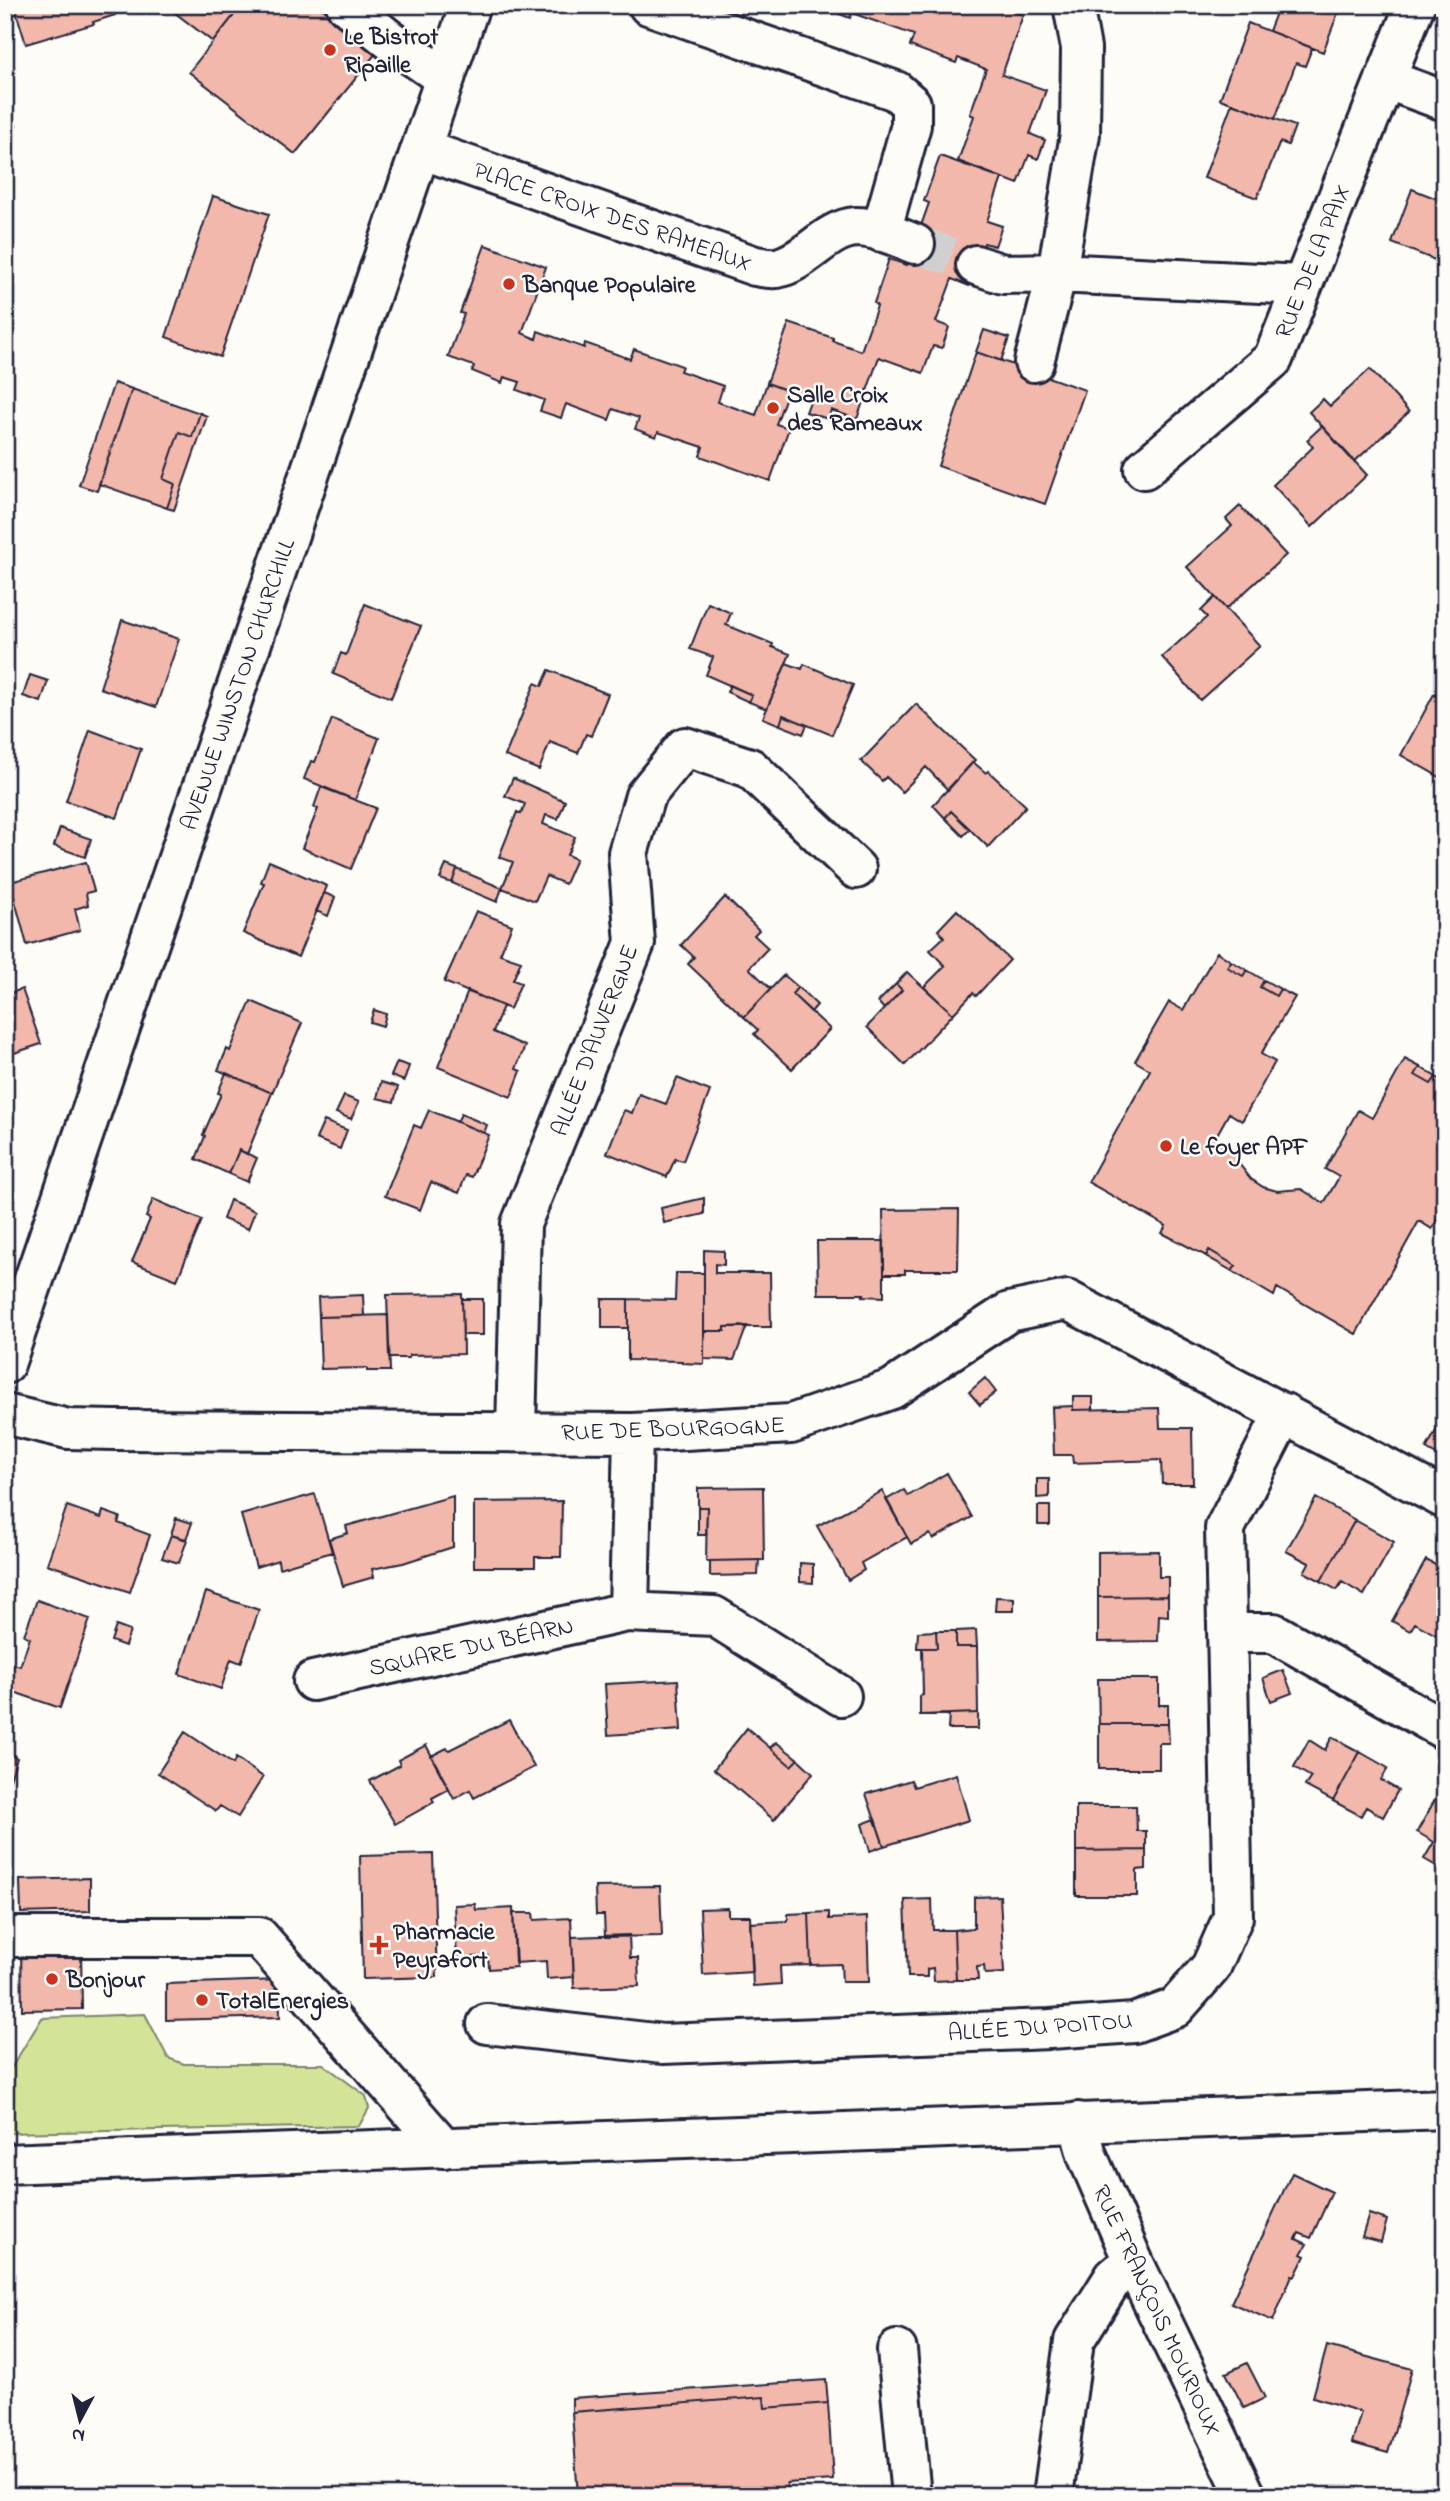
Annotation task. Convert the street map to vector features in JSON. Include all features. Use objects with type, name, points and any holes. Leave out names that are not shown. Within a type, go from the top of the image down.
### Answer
[{"type":"street","points":[[346,5],[391,41],[445,78]]},
{"type":"street","name":"AVENUE WINSTON CHURCHILL","points":[[5,1363],[470,5]]},
{"type":"street","name":"PLACE CROIX DES RAMEAUX","points":[[421,149],[755,266],[775,269],[791,264],[838,233],[854,227],[898,238],[911,104],[896,91],[649,5]]},
{"type":"street","points":[[1034,362],[1057,273],[1080,134],[1081,48],[1073,5]]},
{"type":"street","name":"RUE DE LA PAIX","points":[[1144,469],[1273,359],[1415,5]]},
{"type":"street","points":[[1385,79],[1445,101]]},
{"type":"street","points":[[976,265],[1003,274],[1057,273],[1302,285]]},
{"type":"street","name":"ALLÉE D'AUVERGNE","points":[[516,1432],[521,1224],[635,943],[628,853],[645,796],[685,747],[750,768],[856,869]]},
{"type":"street","name":"RUE DE BOURGOGNE","points":[[5,1414],[68,1429],[633,1433],[792,1424],[892,1389],[1009,1312],[1067,1300],[1445,1499]]},
{"type":"street","name":"ALLÉE DU POITOU","points":[[487,2024],[663,2044],[1050,2029],[1134,2023],[1175,2008],[1211,1967],[1233,1917],[1225,1528],[1284,1413]]},
{"type":"street","points":[[629,1612],[633,1433]]},
{"type":"street","name":"SQUARE DU BÉARN","points":[[313,1681],[629,1612],[714,1616],[841,1696]]},
{"type":"street","points":[[1227,1633],[1274,1633],[1445,1730]]},
{"type":"street","points":[[5,1937],[259,1937],[444,2148]]},
{"type":"street","points":[[5,2164],[1445,2109]]},
{"type":"street","name":"RUE FRANÇOIS MOURIOUX","points":[[1078,2122],[1087,2155],[1133,2261],[1246,2496]]},
{"type":"street","points":[[1054,2496],[1074,2341],[1114,2277],[1133,2261]]},
{"type":"street","points":[[897,2350],[911,2496]]},
{"type":"green space","points":[[145,2014],[168,2058],[184,2064],[323,2064],[366,2096],[369,2108],[359,2126],[5,2133],[5,2078],[42,2018]]},
{"type":"building","points":[[14,5],[113,5],[115,15],[26,44]]},
{"type":"building","points":[[165,5],[242,5],[213,42]]},
{"type":"building","points":[[242,5],[318,5],[377,52],[295,154],[189,72]]},
{"type":"building","points":[[815,5],[998,5],[1023,15],[1002,75],[1046,90],[1030,134],[1045,140],[1038,159],[1029,155],[1018,184],[958,161],[974,116],[970,114],[986,69],[958,58],[956,63],[910,46],[914,35],[852,13],[850,18]]},
{"type":"building","points":[[1279,5],[1341,5],[1323,52],[1269,31]]},
{"type":"building","points":[[1248,23],[1312,48],[1305,66],[1296,63],[1275,119],[1220,99]]},
{"type":"building","points":[[5,90],[16,126],[5,129]]},
{"type":"building","points":[[1232,103],[1295,126],[1288,145],[1280,142],[1257,198],[1204,178]]},
{"type":"building","points":[[940,156],[1002,178],[987,221],[1002,226],[995,246],[984,243],[969,286],[952,279],[936,322],[949,327],[942,348],[933,346],[923,373],[879,357],[857,419],[831,410],[828,419],[806,412],[811,399],[767,383],[789,323],[861,351],[877,306],[874,303],[889,259],[907,265],[929,203],[924,201]]},
{"type":"building","points":[[1412,189],[1445,202],[1445,264],[1392,243]]},
{"type":"building","points":[[213,196],[269,214],[220,357],[166,337]]},
{"type":"building","points":[[485,245],[546,267],[522,333],[536,339],[538,331],[584,348],[585,343],[630,359],[634,349],[682,366],[680,371],[723,386],[718,402],[756,415],[767,383],[788,391],[776,424],[789,428],[770,481],[700,456],[703,447],[658,432],[656,437],[635,429],[639,418],[613,409],[609,420],[566,404],[561,418],[540,411],[544,400],[517,390],[520,382],[504,377],[502,383],[472,371],[474,366],[448,357],[464,314],[460,313]]},
{"type":"building","points":[[984,330],[1009,338],[1001,361],[976,352]]},
{"type":"building","points":[[976,352],[1085,390],[1045,504],[938,466]]},
{"type":"building","points":[[1370,369],[1409,412],[1354,462],[1309,412],[1323,399],[1330,406]]},
{"type":"building","points":[[114,383],[132,389],[97,491],[79,485]]},
{"type":"building","points":[[132,389],[200,413],[192,437],[179,432],[163,479],[175,484],[167,508],[99,484]]},
{"type":"building","points":[[200,413],[207,416],[174,510],[167,508],[175,484],[163,479],[179,432],[192,437]]},
{"type":"building","points":[[1322,426],[1367,475],[1312,527],[1273,485],[1313,447],[1307,440]]},
{"type":"building","points":[[1240,506],[1286,555],[1226,609],[1187,567],[1232,526],[1226,519]]},
{"type":"building","points":[[1215,597],[1260,646],[1200,700],[1162,657],[1207,617],[1201,611]]},
{"type":"building","points":[[708,603],[731,613],[726,625],[790,654],[767,709],[749,702],[752,695],[706,675],[713,657],[690,649]]},
{"type":"building","points":[[365,604],[421,626],[391,698],[333,674],[341,653],[346,655]]},
{"type":"building","points":[[122,620],[179,639],[156,707],[100,688]]},
{"type":"building","points":[[786,663],[802,669],[804,664],[853,685],[832,735],[783,715],[780,725],[763,718]]},
{"type":"building","points":[[549,670],[608,694],[591,736],[586,734],[578,753],[550,742],[539,770],[505,756],[535,683],[542,686]]},
{"type":"building","points":[[30,675],[48,681],[41,702],[23,696]]},
{"type":"building","points":[[730,685],[752,695],[749,702],[727,692]]},
{"type":"building","points":[[1434,694],[1445,700],[1445,780],[1401,755]]},
{"type":"building","points":[[916,704],[975,760],[948,790],[926,767],[902,792],[886,777],[882,781],[861,761]]},
{"type":"building","points":[[783,715],[807,725],[803,734],[780,725]]},
{"type":"building","points":[[332,719],[379,738],[355,800],[304,779],[311,761],[315,762]]},
{"type":"building","points":[[90,730],[141,749],[117,818],[66,801]]},
{"type":"building","points":[[973,762],[986,773],[988,771],[1026,806],[988,847],[951,811],[945,818],[933,805]]},
{"type":"building","points":[[513,778],[565,801],[558,819],[546,815],[543,824],[575,837],[567,855],[576,859],[565,884],[546,876],[535,901],[502,888],[513,862],[499,857],[517,812],[521,814],[525,804],[505,796]]},
{"type":"building","points":[[321,787],[376,808],[351,869],[302,848],[318,809],[314,807]]},
{"type":"building","points":[[951,811],[970,829],[963,836],[945,818]]},
{"type":"building","points":[[60,828],[91,839],[85,857],[54,846]]},
{"type":"building","points":[[269,861],[327,886],[298,957],[243,933],[264,883],[261,882]]},
{"type":"building","points":[[86,862],[94,891],[86,893],[88,905],[75,909],[80,930],[27,945],[10,882]]},
{"type":"building","points":[[446,865],[457,869],[452,883],[440,879]]},
{"type":"building","points":[[457,869],[502,888],[497,902],[452,883]]},
{"type":"building","points":[[324,893],[335,897],[328,916],[316,911]]},
{"type":"building","points":[[725,897],[759,930],[754,935],[768,948],[749,968],[771,989],[744,1017],[688,964],[694,957],[681,945]]},
{"type":"building","points":[[957,910],[1010,960],[976,996],[973,993],[953,1014],[924,987],[945,966],[930,950],[944,937],[938,930]]},
{"type":"building","points":[[476,911],[512,925],[500,954],[521,961],[513,980],[521,983],[510,1009],[444,982]]},
{"type":"building","name":"Le foyer APF","points":[[1217,952],[1231,961],[1227,967],[1243,976],[1247,970],[1264,980],[1260,987],[1276,996],[1280,989],[1295,997],[1261,1054],[1275,1062],[1242,1121],[1229,1113],[1214,1140],[1236,1152],[1240,1165],[1251,1179],[1263,1187],[1277,1191],[1301,1189],[1324,1203],[1339,1177],[1325,1169],[1358,1110],[1372,1118],[1405,1059],[1420,1067],[1415,1075],[1431,1084],[1436,1077],[1445,1082],[1445,1206],[1432,1229],[1419,1221],[1356,1334],[1277,1288],[1274,1296],[1232,1271],[1236,1266],[1209,1250],[1206,1256],[1162,1233],[1166,1226],[1088,1182],[1150,1070],[1135,1061],[1169,1002],[1183,1010]]},
{"type":"building","points":[[1231,961],[1247,970],[1243,976],[1227,967]]},
{"type":"building","points":[[907,972],[953,1014],[905,1065],[867,1027],[902,990],[896,984]]},
{"type":"building","points":[[784,975],[798,987],[792,994],[830,1029],[792,1069],[754,1034],[758,1030],[744,1017]]},
{"type":"building","points":[[1264,980],[1280,989],[1276,996],[1260,987]]},
{"type":"building","points":[[896,984],[902,990],[884,1009],[878,1002]]},
{"type":"building","points":[[798,987],[817,1005],[811,1012],[792,994]]},
{"type":"building","points":[[22,989],[41,1044],[5,1056],[5,995]]},
{"type":"building","points":[[468,991],[503,1006],[493,1032],[525,1046],[516,1069],[521,1071],[511,1097],[438,1067]]},
{"type":"building","points":[[251,1001],[302,1023],[272,1093],[218,1070],[227,1049],[230,1051]]},
{"type":"building","points":[[374,1010],[386,1014],[383,1026],[370,1022]]},
{"type":"building","points":[[397,1062],[409,1066],[404,1081],[391,1076]]},
{"type":"building","points":[[1420,1067],[1436,1077],[1431,1084],[1415,1075]]},
{"type":"building","points":[[226,1073],[272,1093],[247,1154],[239,1150],[229,1174],[196,1159],[221,1094],[218,1093]]},
{"type":"building","points":[[677,1078],[710,1091],[683,1161],[675,1159],[667,1177],[607,1153],[624,1110],[632,1113],[639,1094],[666,1104]]},
{"type":"building","points":[[381,1082],[398,1087],[394,1102],[377,1098]]},
{"type":"building","points":[[344,1096],[359,1102],[351,1119],[336,1113]]},
{"type":"building","points":[[429,1110],[489,1135],[472,1177],[466,1175],[459,1193],[431,1182],[420,1210],[385,1196],[414,1125],[421,1128]]},
{"type":"building","points":[[461,1114],[487,1125],[484,1133],[457,1122]]},
{"type":"building","points":[[324,1121],[347,1130],[340,1149],[316,1139]]},
{"type":"building","points":[[239,1150],[257,1158],[247,1182],[229,1174]]},
{"type":"building","points":[[704,1198],[704,1214],[664,1223],[661,1208]]},
{"type":"building","points":[[153,1199],[202,1220],[177,1280],[132,1262],[150,1219],[146,1217]]},
{"type":"building","points":[[230,1200],[255,1211],[248,1229],[223,1219]]},
{"type":"building","points":[[959,1209],[958,1270],[905,1270],[905,1274],[884,1274],[883,1210]]},
{"type":"building","points":[[817,1241],[884,1241],[884,1297],[818,1294]]},
{"type":"building","points":[[704,1250],[724,1251],[724,1265],[715,1264],[715,1273],[770,1273],[771,1327],[725,1327],[725,1331],[704,1331]]},
{"type":"building","points":[[1209,1250],[1236,1266],[1232,1271],[1206,1256]]},
{"type":"building","points":[[676,1273],[704,1273],[704,1364],[628,1360],[628,1299],[675,1300]]},
{"type":"building","points":[[462,1294],[463,1354],[389,1358],[387,1295]]},
{"type":"building","points":[[363,1295],[364,1316],[319,1317],[318,1297]]},
{"type":"building","points":[[462,1299],[483,1299],[483,1335],[463,1335]]},
{"type":"building","points":[[602,1299],[628,1299],[628,1328],[602,1328]]},
{"type":"building","points":[[388,1315],[390,1371],[367,1371],[367,1368],[321,1369],[319,1317]]},
{"type":"building","points":[[747,1326],[734,1360],[704,1359],[704,1331],[725,1331],[725,1327]]},
{"type":"building","points":[[985,1378],[996,1392],[980,1405],[969,1392]]},
{"type":"building","points":[[1073,1397],[1093,1397],[1093,1410],[1073,1410]]},
{"type":"building","points":[[1073,1406],[1073,1410],[1159,1408],[1160,1428],[1192,1428],[1193,1484],[1162,1484],[1161,1460],[1073,1463],[1072,1455],[1054,1455],[1052,1407]]},
{"type":"building","points":[[1440,1424],[1445,1427],[1445,1460],[1426,1449]]},
{"type":"building","points":[[947,1473],[972,1517],[933,1539],[930,1534],[911,1544],[886,1500],[904,1490],[908,1496]]},
{"type":"building","points":[[1037,1479],[1049,1479],[1049,1497],[1037,1498]]},
{"type":"building","points":[[763,1487],[764,1560],[706,1561],[707,1507],[698,1507],[698,1488]]},
{"type":"building","points":[[882,1491],[907,1537],[861,1563],[864,1570],[848,1580],[817,1526]]},
{"type":"building","points":[[315,1494],[332,1552],[279,1568],[278,1560],[256,1567],[241,1515]]},
{"type":"building","points":[[453,1496],[453,1547],[403,1563],[372,1569],[374,1577],[343,1586],[329,1539],[348,1533],[346,1526]]},
{"type":"building","points":[[1316,1498],[1355,1520],[1321,1581],[1304,1572],[1309,1563],[1286,1551]]},
{"type":"building","points":[[562,1501],[561,1557],[535,1557],[535,1567],[474,1567],[474,1502]]},
{"type":"building","points":[[67,1506],[101,1518],[103,1511],[120,1517],[118,1523],[150,1535],[130,1592],[47,1564]]},
{"type":"building","points":[[1038,1506],[1050,1506],[1050,1525],[1038,1525]]},
{"type":"building","points":[[698,1507],[707,1507],[706,1535],[698,1535]]},
{"type":"building","points":[[176,1518],[192,1523],[186,1539],[171,1535]]},
{"type":"building","points":[[1355,1520],[1394,1542],[1364,1595],[1342,1582],[1337,1590],[1321,1581]]},
{"type":"building","points":[[171,1535],[187,1540],[179,1563],[162,1558]]},
{"type":"building","points":[[1159,1551],[1159,1577],[1168,1577],[1168,1596],[1098,1597],[1098,1552]]},
{"type":"building","points":[[759,1560],[758,1575],[710,1576],[710,1561]]},
{"type":"building","points":[[1426,1560],[1445,1570],[1445,1619],[1436,1635],[1415,1623],[1410,1631],[1392,1621]]},
{"type":"building","points":[[800,1563],[813,1564],[813,1583],[800,1582]]},
{"type":"building","points":[[206,1592],[259,1610],[241,1663],[231,1659],[221,1689],[179,1674]]},
{"type":"building","points":[[1168,1596],[1168,1616],[1159,1615],[1158,1641],[1098,1642],[1098,1597]]},
{"type":"building","points":[[996,1597],[1014,1598],[1014,1611],[995,1611]]},
{"type":"building","points":[[37,1600],[90,1619],[60,1708],[5,1689],[8,1662],[20,1666],[30,1638],[24,1635]]},
{"type":"building","points":[[116,1626],[130,1631],[125,1646],[111,1641]]},
{"type":"building","points":[[976,1630],[977,1647],[956,1647],[956,1631]]},
{"type":"building","points":[[936,1631],[956,1631],[956,1647],[977,1647],[978,1713],[920,1715],[920,1696],[923,1695],[922,1648],[937,1648]]},
{"type":"building","points":[[936,1631],[937,1648],[917,1648],[918,1632]]},
{"type":"building","points":[[1283,1670],[1292,1693],[1271,1701],[1263,1678]]},
{"type":"building","points":[[1098,1679],[1159,1679],[1159,1705],[1168,1705],[1168,1724],[1099,1724]]},
{"type":"building","points":[[678,1680],[681,1730],[608,1735],[605,1684]]},
{"type":"building","points":[[978,1713],[978,1729],[948,1729],[949,1714]]},
{"type":"building","points":[[509,1720],[534,1767],[474,1798],[470,1790],[454,1799],[431,1756]]},
{"type":"building","points":[[1099,1724],[1168,1724],[1169,1743],[1159,1743],[1159,1769],[1099,1769]]},
{"type":"building","points":[[747,1728],[791,1766],[798,1759],[813,1773],[774,1820],[714,1769]]},
{"type":"building","points":[[185,1732],[233,1764],[236,1758],[263,1777],[238,1817],[220,1806],[216,1811],[158,1773]]},
{"type":"building","points":[[1332,1737],[1360,1752],[1333,1801],[1305,1786],[1311,1777],[1294,1767],[1309,1740],[1325,1750]]},
{"type":"building","points":[[776,1742],[798,1759],[791,1766],[770,1748]]},
{"type":"building","points":[[426,1745],[449,1789],[432,1798],[434,1802],[395,1824],[370,1781],[400,1765],[398,1760]]},
{"type":"building","points":[[1360,1752],[1388,1768],[1381,1780],[1398,1790],[1383,1817],[1366,1807],[1361,1816],[1333,1801]]},
{"type":"building","points":[[5,1753],[17,1758],[5,1794]]},
{"type":"building","points":[[956,1774],[969,1820],[884,1846],[866,1794],[911,1780],[914,1787]]},
{"type":"building","points":[[1437,1796],[1445,1800],[1445,1871],[1424,1859],[1434,1842],[1417,1832]]},
{"type":"building","points":[[1076,1806],[1136,1806],[1137,1831],[1146,1831],[1146,1850],[1076,1851]]},
{"type":"building","points":[[875,1819],[884,1846],[870,1851],[862,1824]]},
{"type":"building","points":[[1146,1850],[1146,1869],[1137,1870],[1137,1896],[1076,1896],[1076,1851]]},
{"type":"building","points":[[433,1854],[437,1977],[363,1979],[360,1856]]},
{"type":"building","points":[[90,1878],[90,1911],[21,1913],[20,1880]]},
{"type":"building","points":[[660,1886],[662,1936],[605,1937],[604,1915],[596,1915],[595,1887]]},
{"type":"building","points":[[1000,1896],[1004,1973],[985,1974],[984,1966],[977,1967],[978,1980],[956,1980],[954,1930],[974,1928],[974,1897]]},
{"type":"building","points":[[932,1899],[933,1930],[954,1930],[956,1980],[934,1981],[933,1968],[927,1969],[927,1977],[908,1977],[905,1900]]},
{"type":"building","points":[[475,1904],[476,1910],[513,1908],[516,1967],[489,1969],[488,1956],[457,1958],[454,1905]]},
{"type":"building","points":[[728,1908],[728,1916],[750,1916],[753,1972],[703,1975],[700,1909]]},
{"type":"building","points":[[829,1912],[829,1919],[867,1917],[869,1982],[842,1982],[841,1964],[811,1965],[809,1913]]},
{"type":"building","points":[[513,1913],[533,1913],[534,1920],[571,1918],[574,1977],[547,1979],[546,1961],[515,1963]]},
{"type":"building","points":[[809,1913],[811,1965],[780,1966],[781,1984],[753,1986],[750,1923],[788,1921],[788,1914]]},
{"type":"building","points":[[629,1935],[630,1958],[638,1958],[639,1986],[574,1988],[572,1937]]},
{"type":"building","name":"Bonjour","points":[[81,1948],[82,2009],[22,2010],[21,1949]]},
{"type":"building","points":[[279,1980],[280,2017],[166,2020],[166,1984]]},
{"type":"building","points":[[1292,2173],[1332,2192],[1311,2238],[1299,2233],[1296,2239],[1307,2244],[1301,2254],[1305,2256],[1295,2276],[1292,2275],[1273,2321],[1231,2303]]},
{"type":"building","points":[[1369,2214],[1387,2220],[1381,2242],[1362,2237]]},
{"type":"building","points":[[1327,2346],[1412,2369],[1388,2453],[1352,2443],[1361,2412],[1313,2397]]},
{"type":"building","points":[[1247,2363],[1265,2398],[1244,2408],[1226,2373]]},
{"type":"building","points":[[826,2380],[828,2403],[765,2408],[764,2397],[572,2412],[572,2398]]},
{"type":"building","points":[[764,2397],[765,2408],[828,2403],[833,2480],[787,2483],[788,2496],[578,2496],[572,2412]]},
{"type":"tunnel","points":[[915,244],[976,265]]},
{"type":"place","name":"Le Bistrot Ripaille","points":[[330,50]]},
{"type":"place","name":"Banque Populaire","points":[[509,284]]},
{"type":"place","name":"Salle Croix des Rameaux","points":[[773,408]]},
{"type":"place","name":"Le foyer APF","points":[[1166,1146]]},
{"type":"place","name":"Pharmacie Peyrafort","points":[[379,1945]]},
{"type":"place","name":"Bonjour","points":[[52,1979]]},
{"type":"place","name":"TotalEnergies","points":[[202,2000]]}]
